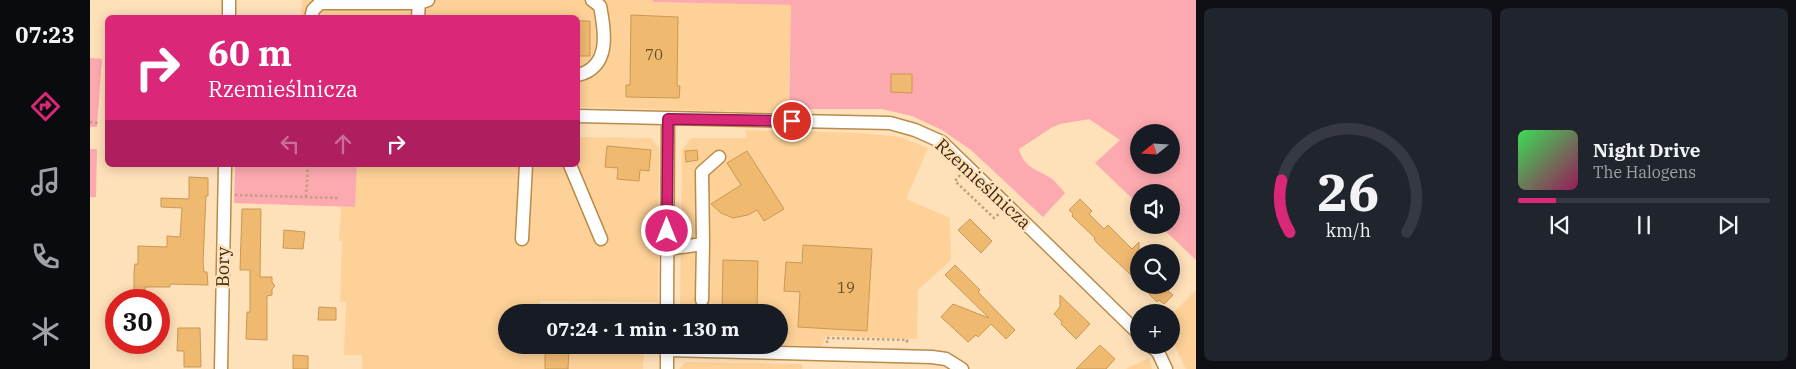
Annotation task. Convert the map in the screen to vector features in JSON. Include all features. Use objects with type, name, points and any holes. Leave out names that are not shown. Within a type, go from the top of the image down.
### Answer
[{"type":"street","points":[[228,15],[229,0]]},
{"type":"street","points":[[580,74],[593,68],[602,57],[605,30],[600,6],[592,0]]},
{"type":"street","points":[[312,15],[313,10],[320,3],[422,1],[419,15]]},
{"type":"street","name":"Rzemieślnicza","points":[[580,116],[890,123],[915,130],[942,142],[1130,325]]},
{"type":"street","points":[[667,304],[668,119]]},
{"type":"street","points":[[702,300],[702,172],[719,157]]},
{"type":"street","name":"Bory","points":[[222,369],[225,167]]},
{"type":"street","points":[[522,239],[526,167]]},
{"type":"street","points":[[571,167],[601,239]]},
{"type":"street","points":[[667,249],[703,244]]},
{"type":"street","points":[[788,348],[946,359],[962,369]]},
{"type":"street","points":[[667,354],[667,369]]},
{"type":"street","points":[[1159,354],[1166,369]]},
{"type":"path","points":[[90,122],[98,123]]},
{"type":"path","points":[[306,197],[308,167]]},
{"type":"path","points":[[963,172],[955,181],[994,218],[1003,211]]},
{"type":"path","points":[[232,194],[338,198]]},
{"type":"shaded area","points":[[302,0],[653,0],[654,2],[791,5],[788,113],[580,107],[580,15],[301,15]]},
{"type":"shaded area","points":[[653,0],[1196,0],[1196,260],[1169,234],[1180,234],[1180,184],[1130,184],[1130,196],[1095,163],[1120,140],[1089,119],[1060,124],[1019,149],[1027,164],[1051,178],[1065,193],[1043,217],[971,150],[942,130],[912,116],[882,109],[789,109],[791,5],[653,2]]},
{"type":"shaded area","points":[[90,58],[102,59],[97,127],[90,127]]},
{"type":"shaded area","points":[[745,130],[862,133],[900,137],[928,148],[906,199],[950,218],[951,260],[918,290],[917,339],[826,336],[822,346],[788,345],[788,304],[680,304],[682,150],[691,138],[747,138]]},
{"type":"shaded area","points":[[580,137],[651,138],[659,148],[658,302],[540,301],[540,304],[498,304],[498,354],[644,354],[643,369],[362,369],[362,355],[344,355],[346,302],[340,302],[342,241],[339,241],[341,207],[355,207],[357,167],[580,167]]},
{"type":"shaded area","points":[[90,149],[97,149],[96,197],[90,197]]},
{"type":"shaded area","points":[[235,167],[357,167],[355,207],[234,203]]},
{"type":"shaded area","points":[[1196,290],[1196,369],[1186,369],[1178,354],[1180,306]]},
{"type":"shaded area","points":[[1149,358],[1152,369],[1126,369]]},
{"type":"shaded area","points":[[686,362],[802,364],[802,369],[679,369]]},
{"type":"building","points":[[631,15],[678,17],[677,86],[680,86],[679,98],[626,97],[626,85],[630,85]]},
{"type":"building","points":[[580,21],[590,21],[590,56],[580,56]]},
{"type":"building","points":[[891,74],[912,74],[912,93],[891,92]]},
{"type":"building","points":[[607,146],[651,150],[649,171],[640,170],[639,181],[617,179],[618,168],[605,167]]},
{"type":"building","points":[[697,150],[698,160],[686,162],[685,151]]},
{"type":"building","points":[[747,151],[784,209],[764,221],[757,210],[748,215],[733,218],[721,213],[711,204],[741,185],[727,163]]},
{"type":"building","points":[[189,177],[208,178],[203,262],[204,272],[207,272],[208,285],[170,284],[170,287],[134,289],[135,264],[138,264],[138,246],[167,247],[167,236],[180,237],[182,208],[161,207],[161,198],[189,199]]},
{"type":"building","points":[[1080,199],[1092,211],[1089,214],[1104,229],[1108,225],[1130,247],[1130,274],[1097,243],[1095,238],[1072,216],[1073,214],[1069,210]]},
{"type":"building","points":[[242,209],[261,209],[260,277],[272,277],[272,282],[275,286],[272,289],[272,295],[267,296],[267,340],[246,339],[247,312],[250,312],[250,270],[240,270]]},
{"type":"building","points":[[970,219],[992,241],[981,253],[958,230]]},
{"type":"building","points":[[284,230],[305,232],[303,249],[283,248]]},
{"type":"building","points":[[803,245],[872,249],[867,331],[798,327],[800,292],[784,291],[786,262],[802,263]]},
{"type":"building","points":[[723,260],[758,261],[757,304],[722,304]]},
{"type":"building","points":[[955,265],[1015,330],[1006,339],[991,324],[978,337],[976,335],[968,342],[941,317],[953,304],[989,318],[945,275]]},
{"type":"building","points":[[1149,294],[1173,295],[1164,304],[1159,300],[1157,302]]},
{"type":"building","points":[[1060,295],[1090,324],[1076,339],[1054,314],[1060,307]]},
{"type":"building","points":[[319,307],[336,308],[336,320],[318,320]]},
{"type":"building","points":[[178,328],[200,328],[201,367],[184,367],[184,351],[177,351]]},
{"type":"building","points":[[1100,345],[1115,359],[1106,369],[1076,369]]},
{"type":"building","points":[[545,354],[569,354],[568,369],[545,369]]},
{"type":"building","points":[[293,355],[308,356],[308,369],[293,369]]},
{"type":"route","points":[[667,231],[668,119],[792,121]]}]
